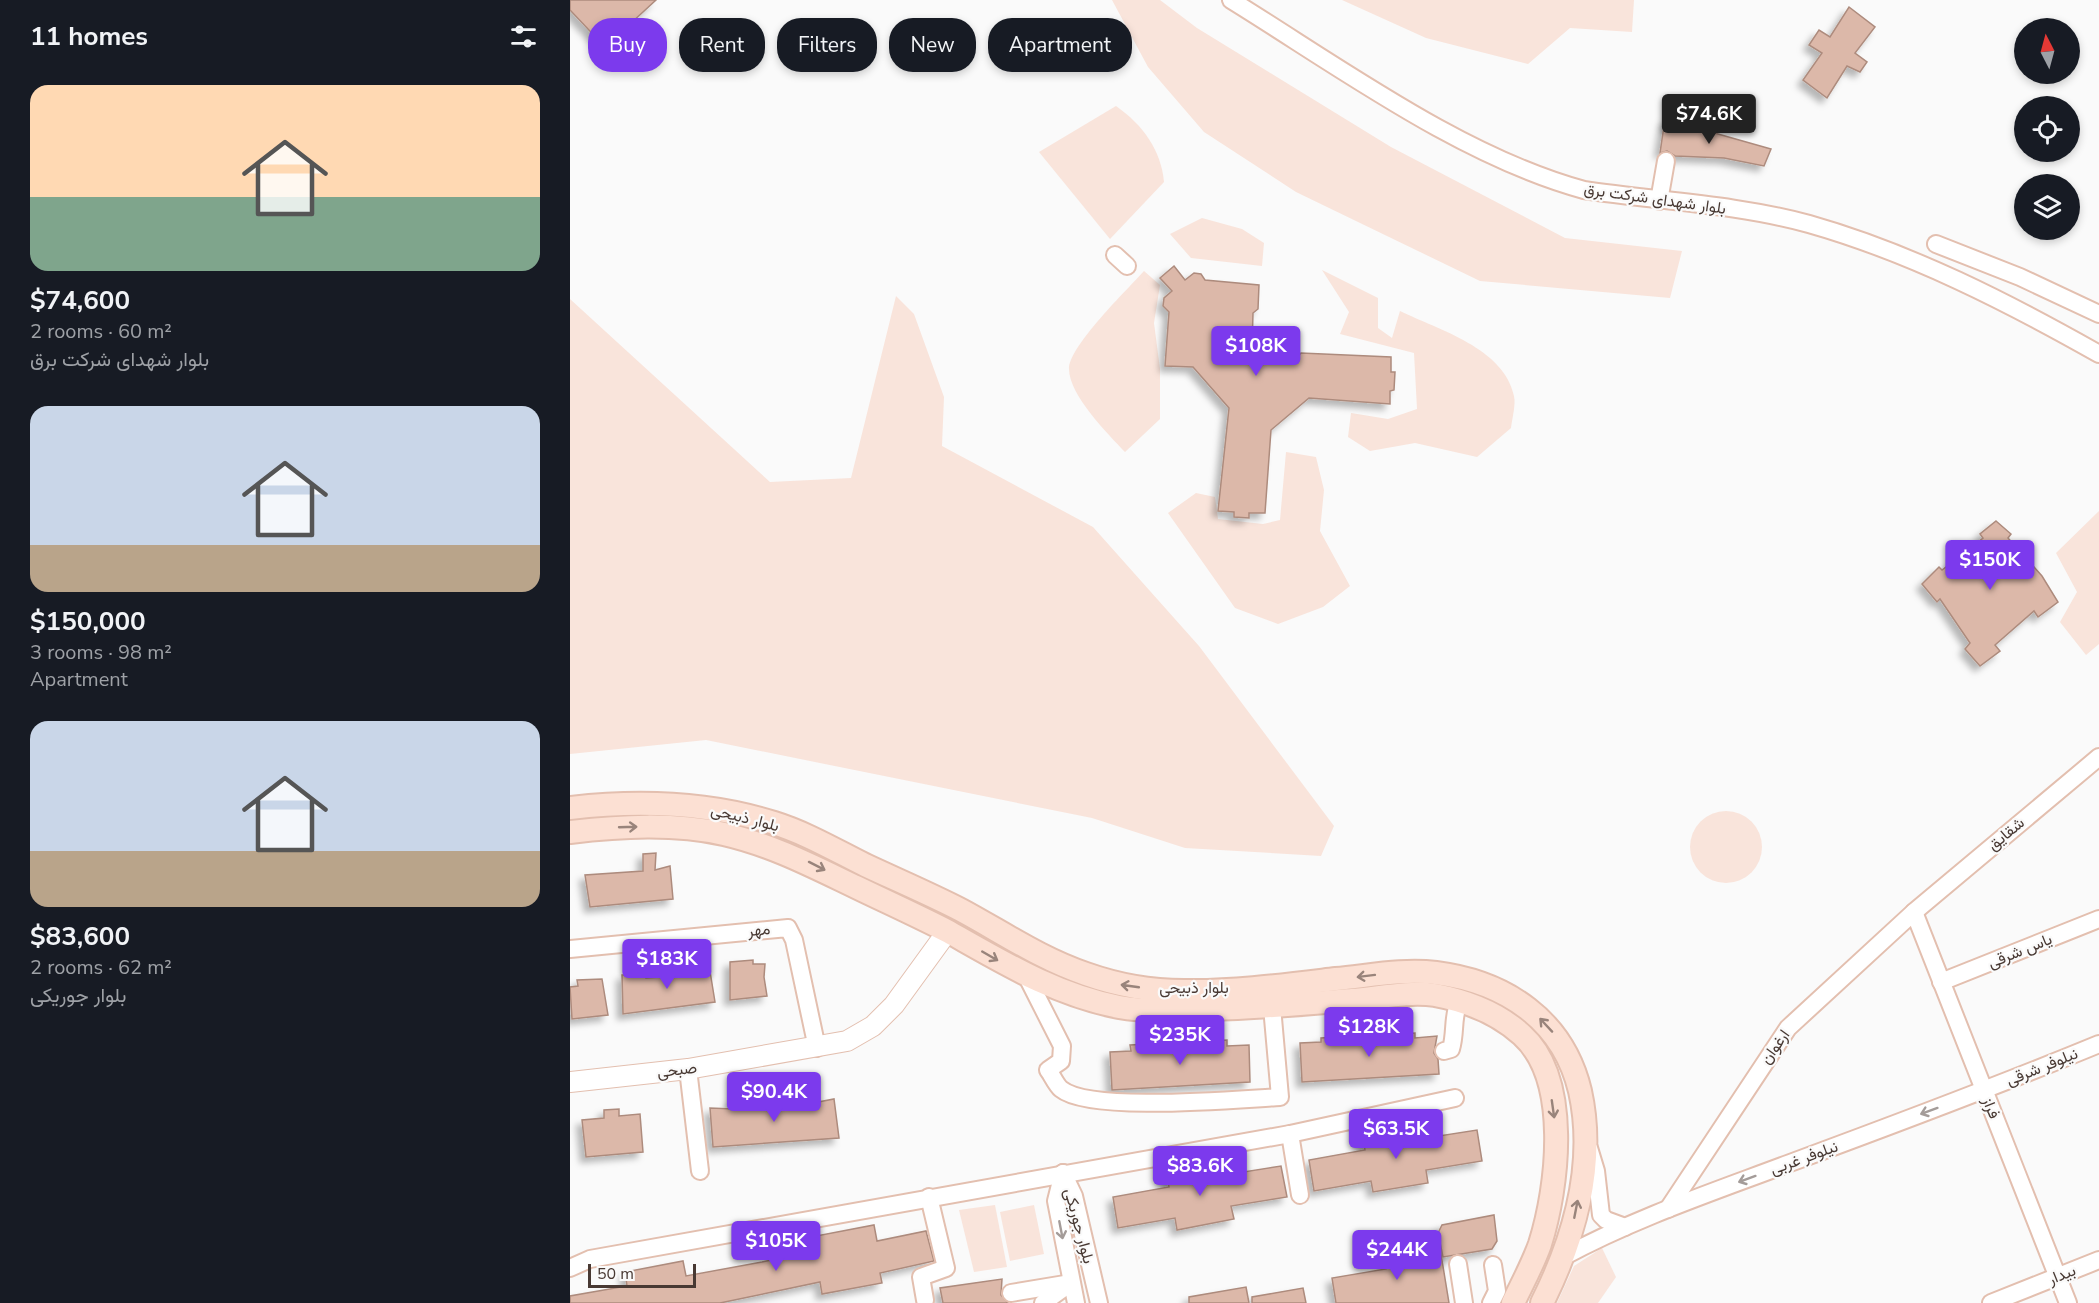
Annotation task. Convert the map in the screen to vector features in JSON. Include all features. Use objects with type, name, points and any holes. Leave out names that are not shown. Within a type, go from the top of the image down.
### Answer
[{"type":"main road","name":"بلوار ذبیحی","points":[[570,808],[664,802],[727,810],[775,823],[822,842],[959,909],[1038,954],[1083,973],[1124,986],[1182,992],[1286,985],[1391,973],[1435,973],[1478,982],[1516,1000],[1552,1029],[1575,1072],[1584,1112],[1587,1142],[1576,1213],[1563,1257],[1542,1303]]},
{"type":"main road","name":"بلوار ذبیحی","points":[[570,832],[662,826],[722,834],[768,846],[812,863],[947,932],[1027,977],[1081,998],[1122,1008],[1178,1011],[1272,1007],[1432,995],[1472,1004],[1507,1022],[1535,1048],[1549,1082],[1555,1114],[1556,1159],[1549,1208],[1539,1246],[1513,1303]]},
{"type":"main road","points":[[947,932],[959,909]]},
{"type":"street","name":"بلوار شهدای شرکت برق","points":[[1231,0],[1443,131],[1557,183],[1584,190],[1758,213],[1808,224],[1866,243],[2012,305],[2099,354]]},
{"type":"street","points":[[1659,201],[1666,161]]},
{"type":"street","points":[[1936,244],[2020,277],[2099,314]]},
{"type":"street","name":"شقایق","points":[[1914,912],[2099,757]]},
{"type":"street","name":"فراز","points":[[1914,912],[2068,1303]]},
{"type":"street","name":"ارغوان","points":[[1668,1209],[1780,1037],[1914,912]]},
{"type":"street","name":"یاس شرقی","points":[[1941,982],[2099,919]]},
{"type":"street","name":"مهر","points":[[570,949],[788,928],[794,940],[817,1048]]},
{"type":"street","name":"صبحی","points":[[570,1082],[688,1069],[847,1041],[873,1026],[894,1005],[947,932]]},
{"type":"street","points":[[1027,977],[1062,1046],[1061,1061],[1048,1070],[1061,1089],[1087,1098],[1161,1104],[1280,1097],[1272,1007]]},
{"type":"street","points":[[1444,1051],[1451,1049],[1454,1040],[1453,1017],[1459,1001]]},
{"type":"street","name":"نیلوفر شرقی","points":[[1984,1091],[2099,1044]]},
{"type":"street","points":[[688,1069],[700,1171]]},
{"type":"street","name":"نیلوفر غربی","points":[[1563,1257],[1668,1209],[1984,1091]]},
{"type":"street","points":[[570,1268],[590,1259],[1290,1134],[1455,1098]]},
{"type":"street","points":[[1290,1134],[1300,1195]]},
{"type":"street","points":[[1587,1142],[1596,1171],[1601,1215],[1606,1220],[1625,1227]]},
{"type":"street","name":"بلوار جوریکی","points":[[1063,1173],[1056,1201],[1076,1303]]},
{"type":"street","name":"بلوار جوریکی","points":[[1063,1173],[1074,1196],[1099,1303]]},
{"type":"street","points":[[925,1300],[921,1277],[946,1268],[929,1197]]},
{"type":"street","name":"بیدار","points":[[1991,1303],[2099,1260]]},
{"type":"street","points":[[1458,1264],[1464,1303]]},
{"type":"street","points":[[1491,1303],[1497,1291],[1493,1265]]},
{"type":"street","points":[[1011,1293],[1071,1283]]},
{"type":"street","points":[[1043,1303],[1071,1283]]},
{"type":"shaded area","points":[[1112,0],[1160,0],[1197,28],[1391,147],[1565,238],[1682,251],[1670,298],[1480,281],[1296,192],[1204,132],[1148,67],[1132,37],[1132,18],[1122,18]]},
{"type":"shaded area","points":[[1342,0],[1634,0],[1632,32],[1570,28],[1528,64],[1426,38]]},
{"type":"shaded area","points":[[1116,106],[1134,121],[1149,139],[1159,159],[1164,182],[1110,239],[1039,152]]},
{"type":"shaded area","points":[[1202,218],[1242,229],[1264,243],[1262,266],[1191,258],[1170,234]]},
{"type":"shaded area","points":[[1322,270],[1378,298],[1378,328],[1392,338],[1400,311],[1451,334],[1484,353],[1508,379],[1514,396],[1511,428],[1477,457],[1415,443],[1370,451],[1348,437],[1351,413],[1388,419],[1417,409],[1414,353],[1340,334],[1349,312]]},
{"type":"shaded area","points":[[1144,271],[1160,285],[1154,323],[1160,369],[1160,419],[1125,452],[1082,402],[1075,390],[1069,369],[1078,347]]},
{"type":"shaded area","points":[[896,296],[914,314],[944,397],[942,446],[1093,527],[1199,646],[1334,826],[1321,856],[1185,848],[1092,818],[706,740],[570,754],[570,299],[770,482],[851,478]]},
{"type":"shaded area","points":[[1286,452],[1316,457],[1324,490],[1320,531],[1350,586],[1323,607],[1278,624],[1235,608],[1168,513],[1196,493],[1215,497],[1218,519],[1263,524],[1280,520]]},
{"type":"shaded area","points":[[2099,511],[2099,644],[2086,655],[2060,622],[2077,592],[2056,553]]},
{"type":"shaded area","points":[[1726,811],[1746,817],[1756,827],[1762,847],[1756,867],[1746,877],[1726,883],[1706,877],[1696,867],[1690,847],[1696,827],[1706,817]]},
{"type":"shaded area","points":[[995,1205],[1007,1267],[974,1272],[959,1210]]},
{"type":"shaded area","points":[[1034,1205],[1044,1254],[1010,1261],[1000,1212]]},
{"type":"shaded area","points":[[1602,1248],[1616,1277],[1598,1303],[1557,1303],[1574,1266]]},
{"type":"building","points":[[570,0],[656,0],[636,18],[588,18],[588,29],[570,10]]},
{"type":"building","points":[[1849,7],[1875,27],[1855,53],[1867,62],[1860,72],[1847,66],[1827,98],[1803,80],[1822,53],[1809,45],[1819,30],[1830,37]]},
{"type":"building","points":[[1665,119],[1771,149],[1764,166],[1724,158],[1675,156],[1667,151],[1660,153]]},
{"type":"building","points":[[1174,266],[1185,280],[1194,273],[1201,274],[1205,280],[1259,285],[1258,309],[1253,313],[1252,349],[1270,333],[1295,359],[1301,353],[1391,357],[1391,372],[1395,372],[1394,390],[1390,391],[1390,404],[1309,398],[1271,430],[1265,513],[1249,513],[1249,518],[1234,517],[1234,512],[1218,511],[1229,408],[1193,367],[1165,366],[1169,312],[1163,306],[1164,298],[1172,291],[1160,278]]},
{"type":"building","points":[[1996,521],[2011,534],[2008,538],[2042,576],[2058,602],[2038,617],[2034,611],[1995,645],[2000,651],[1980,666],[1965,649],[1970,643],[1940,599],[1937,602],[1922,584],[1939,567],[1942,570],[1983,538],[1980,534]]},
{"type":"building","points":[[656,853],[655,870],[670,866],[673,899],[590,907],[585,875],[643,871],[643,854]]},
{"type":"building","points":[[753,960],[753,964],[765,964],[764,977],[767,996],[730,1000],[730,962]]},
{"type":"building","points":[[709,965],[715,1002],[623,1014],[622,975],[646,974],[646,978],[676,976],[675,973],[686,972],[685,967]]},
{"type":"building","points":[[602,979],[608,1015],[572,1019],[570,987],[578,986],[577,980]]},
{"type":"building","points":[[1415,1033],[1415,1038],[1437,1036],[1434,1053],[1438,1059],[1439,1074],[1302,1082],[1300,1043],[1321,1042],[1321,1038],[1336,1037],[1336,1042],[1399,1038],[1399,1034]]},
{"type":"building","points":[[1227,1040],[1227,1046],[1249,1045],[1250,1082],[1112,1090],[1110,1052],[1131,1051],[1130,1045],[1149,1044],[1149,1051],[1209,1047],[1209,1041]]},
{"type":"building","points":[[814,1095],[813,1103],[834,1099],[839,1138],[713,1147],[710,1108],[734,1109],[730,1100],[748,1100],[746,1107],[765,1104],[801,1105],[797,1096]]},
{"type":"building","points":[[619,1109],[619,1116],[640,1114],[643,1152],[586,1157],[582,1120],[604,1118],[604,1110]]},
{"type":"building","points":[[1418,1129],[1420,1139],[1477,1130],[1482,1161],[1426,1170],[1428,1183],[1373,1192],[1371,1181],[1314,1191],[1309,1160],[1365,1150],[1363,1139]]},
{"type":"building","points":[[1223,1164],[1225,1175],[1281,1166],[1287,1197],[1231,1206],[1234,1219],[1177,1230],[1175,1218],[1118,1228],[1113,1197],[1169,1187],[1166,1174]]},
{"type":"building","points":[[1494,1215],[1497,1241],[1492,1249],[1443,1257],[1438,1233],[1442,1225]]},
{"type":"building","points":[[874,1225],[877,1241],[926,1231],[934,1261],[880,1273],[882,1283],[822,1294],[820,1282],[720,1303],[570,1303],[570,1296],[627,1286],[625,1272],[683,1261],[686,1276],[762,1262],[818,1250],[816,1236]]},
{"type":"building","points":[[1440,1248],[1449,1303],[1336,1303],[1332,1278],[1386,1269],[1384,1257]]},
{"type":"building","points":[[1002,1279],[1001,1295],[1008,1303],[943,1303],[940,1288]]},
{"type":"building","points":[[1246,1287],[1249,1303],[1189,1303],[1189,1297]]},
{"type":"building","points":[[1303,1288],[1306,1303],[1252,1303],[1252,1297]]}]
